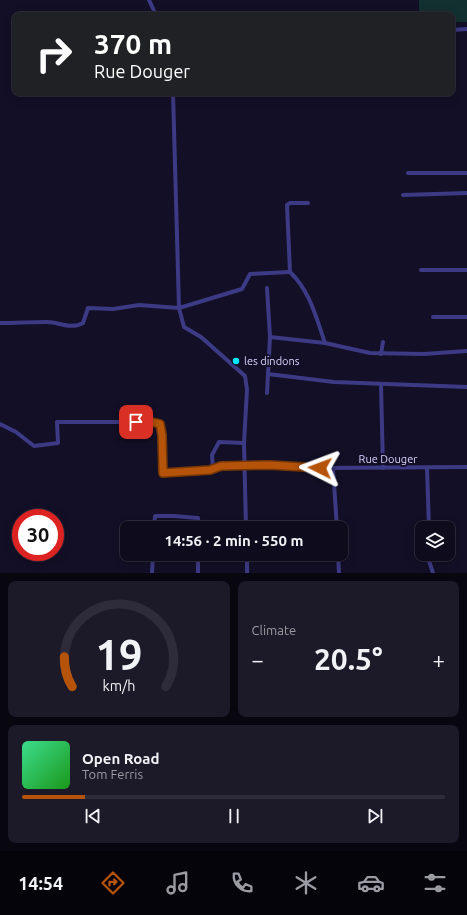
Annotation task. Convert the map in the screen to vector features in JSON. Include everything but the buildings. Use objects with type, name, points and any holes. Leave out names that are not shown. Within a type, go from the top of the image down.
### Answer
[{"type":"street","points":[[149,0],[155,12]]},
{"type":"street","points":[[455,30],[467,29]]},
{"type":"street","points":[[173,96],[179,308],[184,327],[201,337],[245,376],[247,390],[244,443],[246,466],[246,521]]},
{"type":"street","points":[[408,174],[467,173]]},
{"type":"street","points":[[403,195],[467,193]]},
{"type":"street","points":[[308,203],[290,203],[287,205],[290,272],[302,284],[326,343]]},
{"type":"street","points":[[421,270],[467,270]]},
{"type":"street","points":[[0,323],[26,324],[49,322],[65,325],[79,325],[83,323],[88,308],[113,309],[138,305],[179,308],[242,289],[250,274],[290,272]]},
{"type":"street","points":[[267,288],[270,337],[267,393]]},
{"type":"street","points":[[433,317],[467,317]]},
{"type":"street","points":[[270,337],[326,343],[361,352],[381,354],[424,354],[467,351]]},
{"type":"street","points":[[381,354],[383,342]]},
{"type":"street","points":[[268,374],[334,382],[381,385],[467,387]]},
{"type":"street","points":[[381,385],[383,468]]},
{"type":"street","name":"Rue Douger","points":[[0,424],[16,432],[34,446],[58,444],[57,422],[152,422],[160,424],[162,435],[163,473],[213,469],[221,466],[333,468],[467,467]]},
{"type":"street","points":[[213,469],[212,455],[219,442],[244,443]]},
{"type":"street","points":[[333,468],[337,521]]},
{"type":"street","points":[[427,468],[429,521]]},
{"type":"street","points":[[154,521],[154,516],[174,516],[198,518],[198,521]]},
{"type":"street","points":[[152,573],[153,561]]},
{"type":"street","points":[[198,561],[198,573]]},
{"type":"street","points":[[247,561],[247,573]]},
{"type":"street","points":[[338,561],[339,573]]},
{"type":"street","points":[[429,561],[433,573]]},
{"type":"green space","points":[[419,0],[467,0],[467,22],[455,22],[455,12],[419,12]]},
{"type":"place","name":"les dindons","points":[[236,361]]},
{"type":"route","points":[[136,422],[152,422],[160,424],[162,435],[163,473],[210,470],[221,466],[270,465],[320,468]]}]
